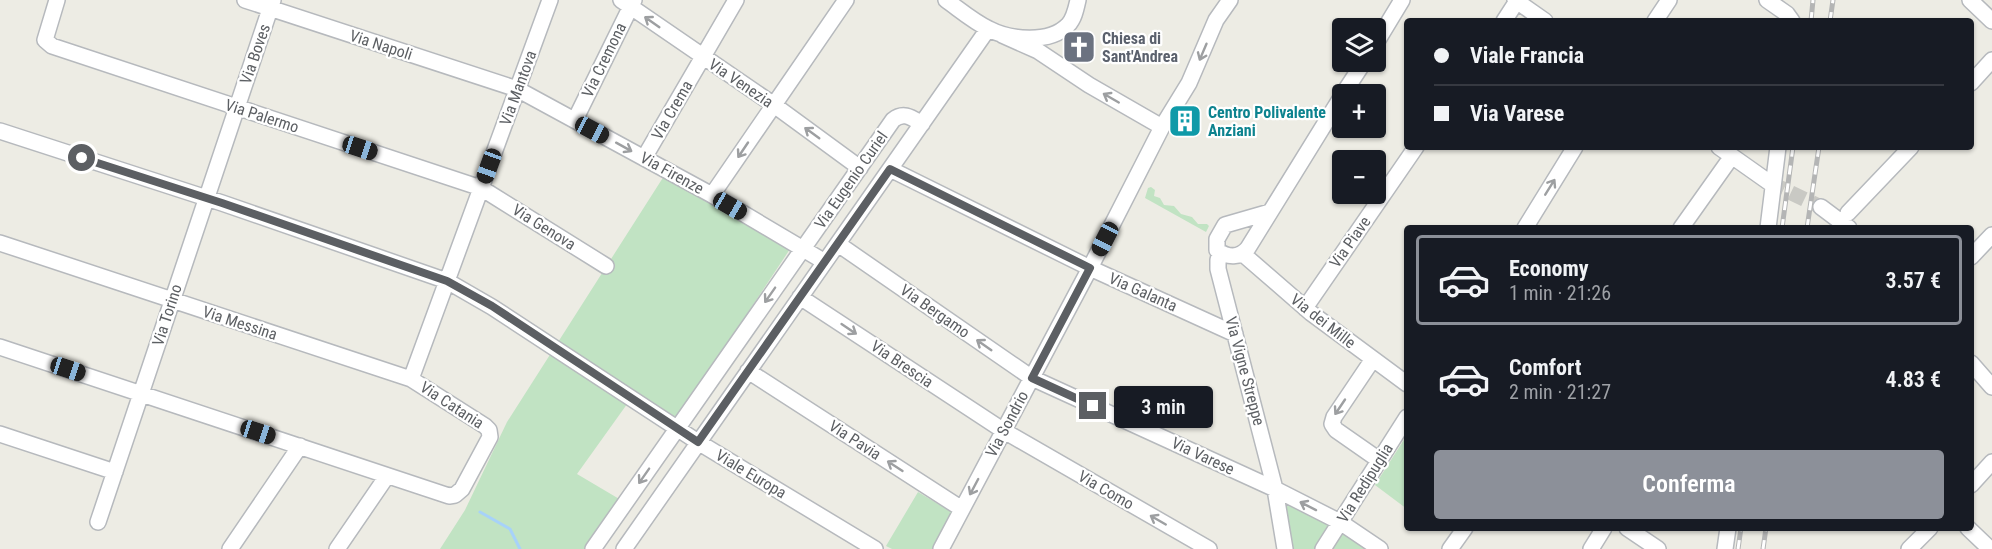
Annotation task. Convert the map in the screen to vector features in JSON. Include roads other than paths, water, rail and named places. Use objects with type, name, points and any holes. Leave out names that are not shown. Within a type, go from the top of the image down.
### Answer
[{"type":"street","name":"Via Palermo","points":[[57,0],[45,40],[52,46],[481,188]]},
{"type":"street","name":"Via Napoli","points":[[245,0],[271,4],[517,89]]},
{"type":"street","name":"Via Mantova","points":[[411,379],[550,0]]},
{"type":"street","name":"Via Crema","points":[[644,158],[736,0]]},
{"type":"street","points":[[712,195],[846,0]]},
{"type":"street","points":[[946,0],[1038,51],[1089,85],[1162,127]]},
{"type":"street","points":[[1002,33],[1040,38],[1057,33],[1070,23],[1078,0]]},
{"type":"street","name":"Via Sondrio","points":[[940,549],[1090,268],[1162,127],[1189,83],[1216,20],[1230,0]]},
{"type":"street","points":[[1386,26],[1402,0]]},
{"type":"street","points":[[1657,18],[1669,0]]},
{"type":"street","points":[[1767,0],[1790,18]]},
{"type":"street","points":[[1970,0],[1992,21]]},
{"type":"street","points":[[1506,18],[1516,1],[1541,18]]},
{"type":"street","name":"Via Venezia","points":[[628,2],[860,168]]},
{"type":"street","name":"Via Cremona","points":[[575,120],[628,2]]},
{"type":"street","name":"Via Boves","points":[[237,107],[271,4]]},
{"type":"street","name":"Via Eugenio Curiel","points":[[624,549],[922,124],[1002,33]]},
{"type":"street","points":[[1974,80],[1992,60]]},
{"type":"street","name":"Via Firenze","points":[[517,89],[712,195],[825,262]]},
{"type":"street","name":"Via Torino","points":[[99,522],[237,107]]},
{"type":"street","points":[[1220,253],[1228,256],[1243,254],[1251,245],[1332,113]]},
{"type":"street","name":"Via Eugenio Curiel","points":[[593,549],[896,117],[905,115],[922,124]]},
{"type":"street","name":"Viale Europa","points":[[0,131],[206,198],[447,281],[492,306],[698,442],[875,549]]},
{"type":"street","name":"Via Piave","points":[[1305,308],[1414,150]]},
{"type":"street","points":[[1528,225],[1573,150]]},
{"type":"street","points":[[1723,150],[1770,183]]},
{"type":"street","points":[[1768,225],[1778,150]]},
{"type":"street","points":[[1821,207],[1849,220],[1908,150]]},
{"type":"street","points":[[1683,225],[1730,159]]},
{"type":"street","name":"Via Galanta","points":[[890,169],[1090,268],[1235,334]]},
{"type":"street","name":"Via Genova","points":[[481,188],[606,266]]},
{"type":"street","name":"Via Vigne Streppe","points":[[1270,212],[1226,225],[1216,239],[1216,248],[1220,253],[1218,269],[1275,489],[1285,549]]},
{"type":"street","points":[[1974,254],[1992,234]]},
{"type":"street","name":"Via Messina","points":[[0,243],[411,379]]},
{"type":"street","name":"Via Bergamo","points":[[838,244],[1032,378]]},
{"type":"street","name":"Via dei Mille","points":[[1243,254],[1305,308],[1404,382]]},
{"type":"street","points":[[789,267],[800,269],[807,274],[810,284]]},
{"type":"street","name":"Via Brescia","points":[[800,297],[1004,431]]},
{"type":"street","name":"Via Catania","points":[[0,346],[387,476],[449,496],[455,495],[462,489],[490,437],[489,430],[411,379]]},
{"type":"street","points":[[1372,358],[1334,417],[1332,424],[1336,430],[1379,460]]},
{"type":"street","points":[[1974,366],[1992,387]]},
{"type":"street","name":"Via Pavia","points":[[748,371],[962,509]]},
{"type":"street","name":"Via Varese","points":[[1032,378],[1275,489],[1340,522],[1380,549]]},
{"type":"street","points":[[692,408],[693,417],[698,422],[711,424]]},
{"type":"street","name":"Via Redipuglia","points":[[1323,549],[1404,422]]},
{"type":"street","name":"Via Como","points":[[1004,431],[1209,549]]},
{"type":"street","points":[[0,434],[115,472]]},
{"type":"street","points":[[230,549],[300,446]]},
{"type":"street","points":[[1974,482],[1992,462]]},
{"type":"street","points":[[338,549],[387,476]]},
{"type":"street","points":[[1449,549],[1463,531]]},
{"type":"street","points":[[1591,549],[1603,531]]},
{"type":"street","points":[[1631,531],[1658,549]]},
{"type":"street","points":[[1725,549],[1728,531]]},
{"type":"street","points":[[1910,549],[1927,531]]},
{"type":"street","points":[[1971,531],[1990,549]]},
{"type":"waterway","points":[[480,512],[510,529],[520,549]]},
{"type":"tunnel","points":[[1770,183],[1821,207]]},
{"type":"railway","points":[[1811,18],[1813,0]]},
{"type":"railway","points":[[1830,18],[1833,0]]},
{"type":"railway","points":[[1782,225],[1793,150]]},
{"type":"railway","points":[[1807,225],[1819,150]]},
{"type":"railway","points":[[1738,549],[1741,531]]},
{"type":"railway","points":[[1763,549],[1766,531]]},
{"type":"place","name":"Chiesa di Sant'Andrea","points":[[1079,47]]},
{"type":"place","name":"Centro Polivalente Anziani","points":[[1185,121]]}]
